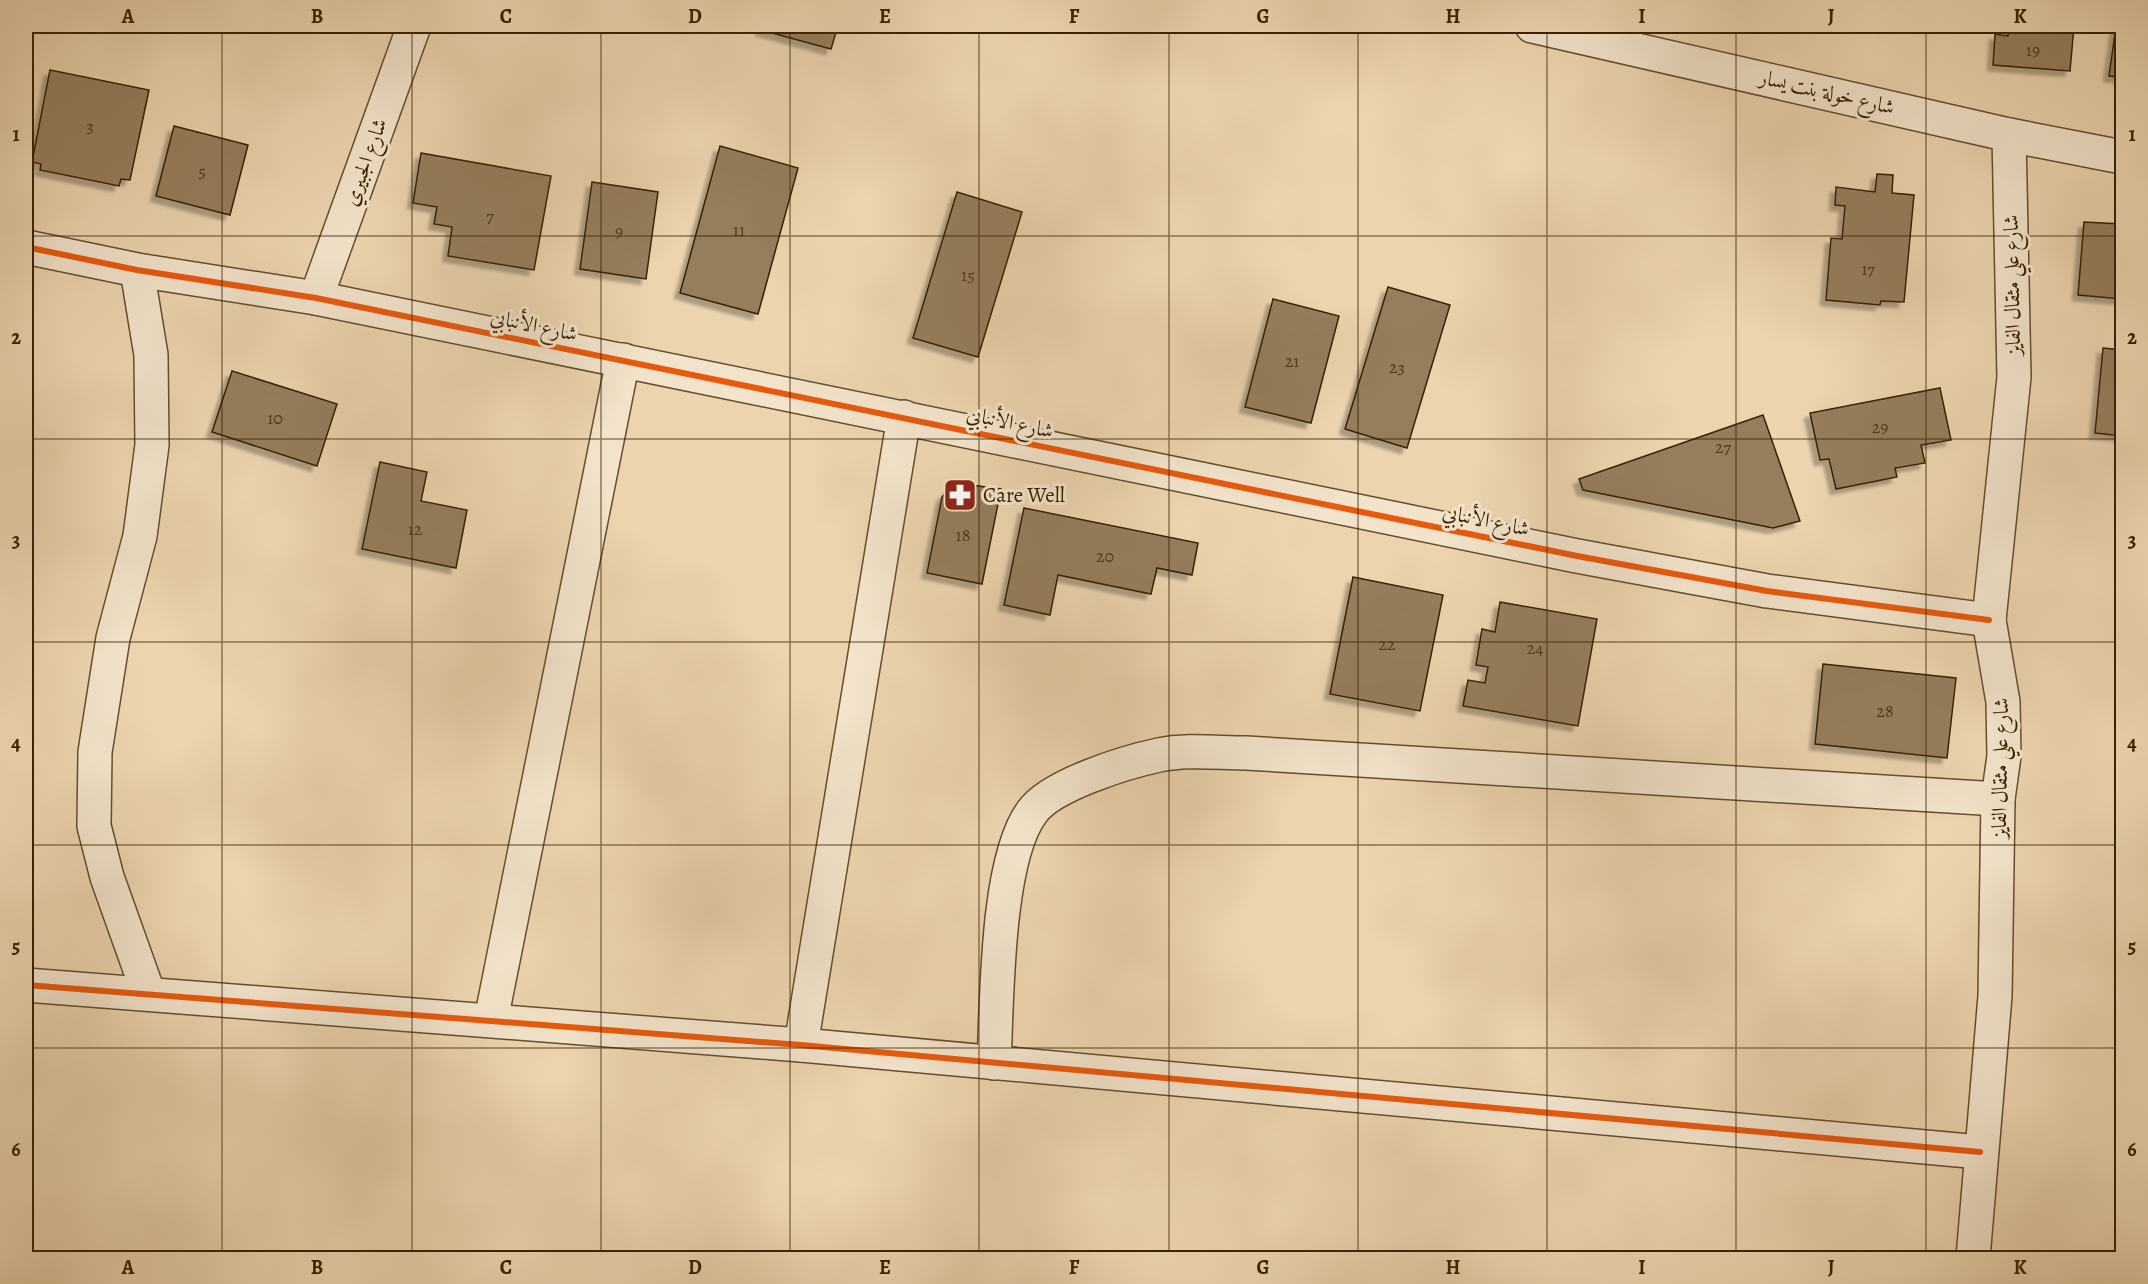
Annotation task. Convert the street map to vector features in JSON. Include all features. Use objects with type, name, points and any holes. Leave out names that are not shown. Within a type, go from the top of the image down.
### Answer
[{"type":"street","name":"شارع الجبيري","points":[[316,298],[414,26]]},
{"type":"street","name":"شارع خولة بنت يسار","points":[[1532,26],[2009,135],[2122,157]]},
{"type":"street","name":"شارع علي مثقال الفايز","points":[[1973,1258],[1980,1152],[1995,996],[1998,799],[2004,756],[2003,702],[1989,620],[2014,377],[2009,135]]},
{"type":"street","name":"شارع الأنبابي","points":[[26,247],[136,270],[316,298],[1588,558],[1767,591],[1989,620]]},
{"type":"street","points":[[136,270],[151,355],[152,445],[140,536],[113,638],[95,752],[94,826],[107,877],[148,992]]},
{"type":"street","points":[[491,1020],[623,360]]},
{"type":"street","points":[[801,1045],[904,417]]},
{"type":"street","points":[[994,1063],[998,964],[1011,860],[1032,812],[1067,784],[1160,754],[1258,754],[1998,799]]},
{"type":"street","points":[[26,985],[148,992],[801,1045],[1980,1152]]},
{"type":"building","points":[[762,26],[838,26],[831,49],[761,30]]},
{"type":"building","points":[[2009,26],[2074,26],[2070,71],[1993,65],[1995,34],[2008,36]]},
{"type":"building","points":[[2116,26],[2122,26],[2122,83],[2121,77],[2109,76]]},
{"type":"building","points":[[50,70],[149,90],[130,180],[121,179],[119,186],[40,170],[41,164],[32,162]]},
{"type":"building","points":[[174,126],[248,145],[230,215],[156,196]]},
{"type":"building","points":[[720,146],[798,168],[758,314],[680,293]]},
{"type":"building","points":[[421,153],[551,176],[534,270],[448,256],[452,227],[434,224],[437,207],[413,203]]},
{"type":"building","points":[[1877,174],[1893,175],[1892,193],[1914,195],[1904,302],[1881,301],[1880,305],[1826,300],[1831,238],[1842,239],[1845,206],[1835,205],[1836,187],[1875,192]]},
{"type":"building","points":[[592,182],[658,192],[646,279],[580,269]]},
{"type":"building","points":[[957,192],[1022,212],[978,357],[913,338]]},
{"type":"building","points":[[2084,222],[2122,224],[2122,299],[2078,295]]},
{"type":"building","points":[[1388,287],[1450,305],[1407,448],[1345,429]]},
{"type":"building","points":[[1273,299],[1339,316],[1311,423],[1245,407]]},
{"type":"building","points":[[2103,348],[2122,350],[2122,436],[2095,433]]},
{"type":"building","points":[[232,371],[337,404],[317,466],[212,432]]},
{"type":"building","points":[[1940,388],[1951,440],[1921,445],[1925,463],[1895,468],[1897,477],[1836,489],[1829,459],[1820,460],[1810,413]]},
{"type":"building","points":[[1763,415],[1800,521],[1773,528],[1583,490],[1579,479]]},
{"type":"building","points":[[380,462],[427,472],[421,501],[467,510],[456,568],[362,549]]},
{"type":"building","points":[[955,483],[1001,489],[982,584],[927,573],[942,497]]},
{"type":"building","points":[[1024,508],[1198,543],[1192,575],[1157,568],[1151,594],[1058,575],[1050,615],[1004,605]]},
{"type":"building","points":[[1353,577],[1443,595],[1420,711],[1330,694]]},
{"type":"building","points":[[1500,602],[1597,619],[1578,726],[1463,706],[1468,680],[1485,683],[1488,667],[1476,665],[1482,629],[1495,632]]},
{"type":"building","points":[[1823,664],[1956,678],[1947,758],[1815,744]]},
{"type":"cycle path","points":[[26,247],[137,270],[316,298],[1577,556],[1767,591],[1989,620]]},
{"type":"cycle path","points":[[26,985],[801,1045],[1980,1152]]},
{"type":"place","name":"Care Well","points":[[960,495]]}]
